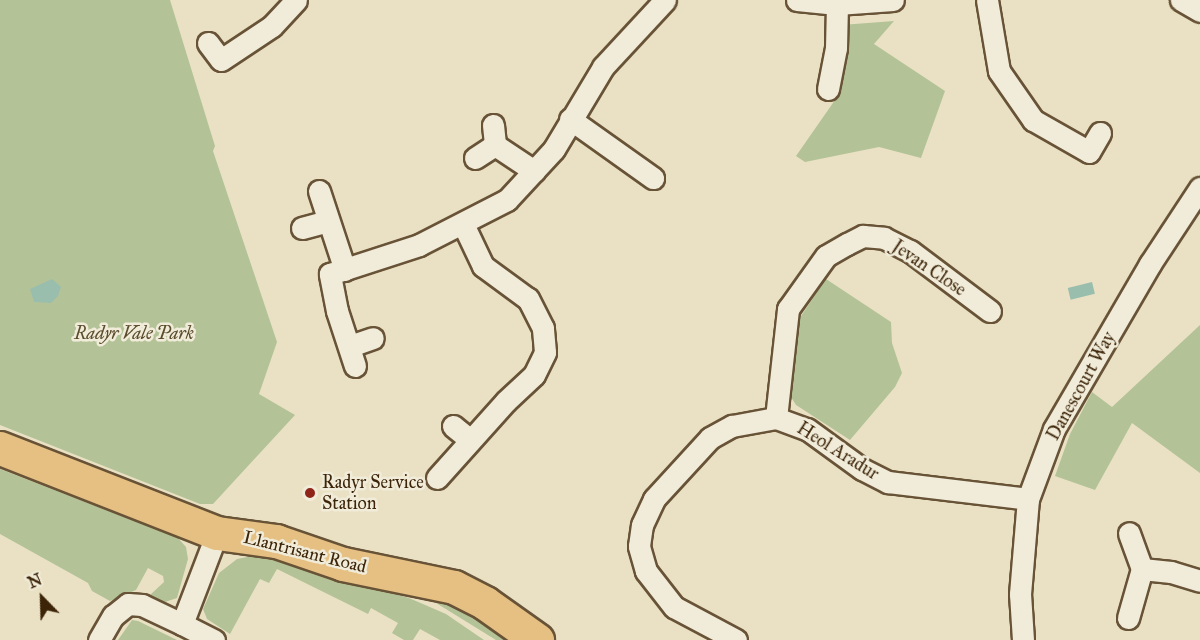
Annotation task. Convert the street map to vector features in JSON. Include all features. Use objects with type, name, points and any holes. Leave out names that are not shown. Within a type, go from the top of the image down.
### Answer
[{"type":"main road","name":"Llantrisant Road","points":[[0,448],[217,533],[276,542],[343,564],[454,587],[485,603],[537,640]]},
{"type":"street","points":[[208,43],[220,60],[272,26],[296,0]]},
{"type":"street","points":[[373,338],[352,356],[336,311],[330,274],[419,244],[507,200],[554,149],[603,67],[665,0]]},
{"type":"street","points":[[797,0],[837,4],[894,0]]},
{"type":"street","points":[[987,0],[999,71],[1033,120],[1089,152],[1100,133]]},
{"type":"street","points":[[1181,0],[1200,11]]},
{"type":"street","points":[[828,89],[836,48],[837,4]]},
{"type":"street","points":[[570,119],[653,178]]},
{"type":"street","points":[[475,158],[494,135],[534,171]]},
{"type":"street","name":"Danescourt Way","points":[[1023,640],[1020,594],[1028,499],[1054,429],[1150,264],[1200,188]]},
{"type":"street","points":[[320,191],[345,270]]},
{"type":"street","points":[[302,228],[328,221]]},
{"type":"street","points":[[438,478],[470,440],[534,375],[545,352],[543,328],[528,299],[483,266],[463,224]]},
{"type":"street","name":"Jevan Close","points":[[776,418],[788,309],[826,256],[863,236],[884,238],[910,251],[990,311]]},
{"type":"street","name":"Heol Aradur","points":[[736,640],[674,607],[658,590],[646,571],[639,546],[642,525],[654,499],[710,438],[754,419],[776,418],[807,429],[862,469],[888,482],[1028,499]]},
{"type":"street","points":[[453,426],[470,440]]},
{"type":"street","points":[[182,624],[217,533]]},
{"type":"street","points":[[1128,618],[1142,569],[1129,533]]},
{"type":"street","points":[[1142,569],[1171,572],[1200,581]]},
{"type":"street","points":[[99,640],[113,616],[128,604],[142,605],[214,640]]},
{"type":"green space","name":"Radyr Vale Park","points":[[0,0],[170,0],[215,146],[213,151],[277,342],[259,394],[295,415],[213,504],[200,504],[0,425]]},
{"type":"green space","points":[[894,21],[874,44],[945,91],[921,158],[879,147],[805,162],[796,156],[842,90],[841,25]]},
{"type":"green space","points":[[826,279],[891,322],[892,343],[902,373],[895,387],[850,440],[796,405],[791,397],[797,322]]},
{"type":"green space","points":[[1200,325],[1200,473],[1132,423],[1095,490],[1055,476],[1070,434],[1092,392],[1112,407]]},
{"type":"green space","points":[[0,469],[178,538],[186,547],[188,559],[177,598],[165,602],[150,595],[164,582],[163,576],[148,568],[136,590],[110,601],[92,591],[88,583],[0,534]]},
{"type":"green space","points":[[257,555],[409,598],[446,614],[484,640],[440,640],[420,629],[413,640],[404,640],[392,633],[398,623],[371,608],[368,614],[277,569],[269,583],[260,579],[230,634],[207,619],[203,609],[219,573],[237,559]]},
{"type":"green space","points":[[436,592],[520,640],[496,640],[428,598]]},
{"type":"green space","points":[[132,620],[138,621],[177,640],[118,640]]},
{"type":"shaded area","points":[[52,279],[61,287],[58,296],[51,303],[34,302],[30,289]]},
{"type":"shaded area","points":[[1092,282],[1095,294],[1071,300],[1068,288]]},
{"type":"place","name":"Radyr Service Station","points":[[310,493]]}]
